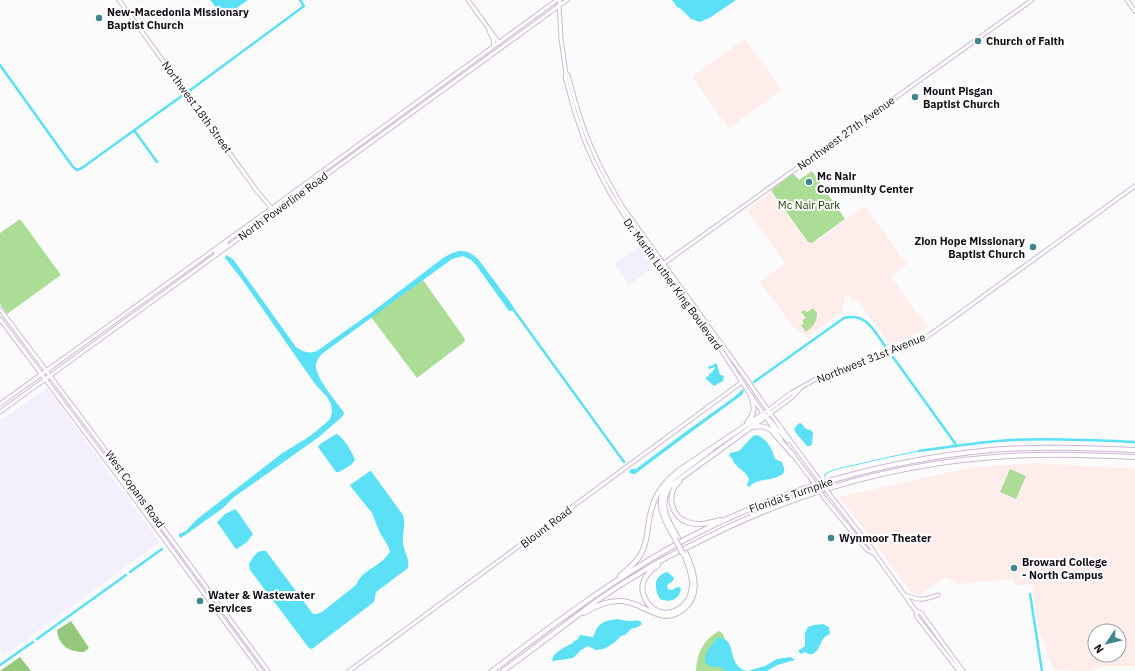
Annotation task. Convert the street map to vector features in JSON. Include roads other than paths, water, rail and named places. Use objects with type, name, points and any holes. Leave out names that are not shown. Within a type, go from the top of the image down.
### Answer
[{"type":"highway","points":[[747,427],[753,414],[754,404],[751,396]]},
{"type":"highway","points":[[676,538],[665,512],[664,505],[667,491],[674,482],[715,453],[764,415]]},
{"type":"highway","points":[[609,586],[632,566],[641,554],[646,540],[652,505],[663,485],[670,478],[715,446],[747,427],[767,427],[793,455]]},
{"type":"highway","points":[[575,618],[602,604],[612,601],[630,602],[664,616],[674,615],[683,610],[690,603],[693,598],[695,575],[685,553],[665,520],[660,502],[665,489],[671,480],[708,454],[715,446]]},
{"type":"highway","name":"Florida's Turnpike","points":[[492,671],[565,616],[652,558],[730,517],[769,501],[833,480],[870,470],[912,461],[954,455],[992,450],[1035,448],[1135,450]]},
{"type":"highway","points":[[715,453],[709,460],[677,483],[671,497],[671,505],[680,518],[693,524],[704,524],[730,517]]},
{"type":"highway","name":"Florida's Turnpike","points":[[503,671],[586,609],[657,563],[716,532],[754,515],[809,495],[873,476],[955,461],[1037,454],[1077,454],[1135,457]]},
{"type":"highway","points":[[670,556],[649,572],[643,583],[643,590],[648,603],[652,608],[668,613],[676,611],[685,604],[690,595],[692,578],[685,553]]},
{"type":"main road","name":"Northwest 18th Street","points":[[119,0],[257,191],[275,212]]},
{"type":"main road","points":[[468,0],[499,43],[498,47],[492,54]]},
{"type":"main road","name":"North Powerline Road","points":[[0,404],[334,163],[556,0]]},
{"type":"main road","points":[[556,0],[559,5]]},
{"type":"main road","name":"Dr. Martin Luther King Boulevard","points":[[560,0],[561,39],[566,73],[565,76],[571,101],[588,150],[614,200],[629,224],[704,324],[712,334],[715,334],[830,495],[875,554]]},
{"type":"main road","name":"North Powerline Road","points":[[0,412],[567,0]]},
{"type":"main road","name":"Northwest 27th Avenue","points":[[661,265],[1032,0]]},
{"type":"main road","points":[[1127,0],[1135,10]]},
{"type":"main road","points":[[488,28],[493,39],[494,46]]},
{"type":"main road","points":[[503,46],[507,37]]},
{"type":"main road","name":"Dr. Martin Luther King Boulevard","points":[[566,73],[568,75],[584,131],[600,167],[624,209],[694,313],[704,323],[764,415],[825,499],[867,550],[875,554]]},
{"type":"main road","points":[[588,150],[592,154],[597,165],[600,167]]},
{"type":"main road","points":[[331,171],[334,163]]},
{"type":"main road","points":[[325,175],[328,167]]},
{"type":"main road","name":"Northwest 31st Avenue","points":[[764,415],[791,393],[818,378],[928,336],[1135,186]]},
{"type":"main road","points":[[215,256],[216,252],[226,244],[228,240]]},
{"type":"main road","name":"West Copans Road","points":[[0,308],[268,671]]},
{"type":"main road","name":"West Copans Road","points":[[0,319],[125,485],[261,671]]},
{"type":"main road","points":[[107,335],[106,331],[108,326]]},
{"type":"main road","name":"Blount Road","points":[[349,671],[742,382]]},
{"type":"main road","points":[[764,415],[794,445]]},
{"type":"main road","points":[[875,554],[916,611],[917,617],[961,671]]},
{"type":"main road","points":[[904,594],[920,600],[938,595]]},
{"type":"main road","points":[[916,611],[921,613],[961,671]]},
{"type":"water","points":[[210,0],[248,0],[224,17]]},
{"type":"water","points":[[672,0],[736,0],[711,17],[700,22],[691,19],[677,7]]},
{"type":"water","points":[[459,251],[464,251],[474,255],[478,259],[514,308],[509,311],[471,260],[463,256],[452,259],[323,353],[319,358],[316,364],[318,375],[343,411],[343,416],[319,437],[234,497],[223,508],[181,538],[179,534],[186,531],[196,520],[281,454],[310,436],[326,423],[330,419],[332,412],[331,404],[327,397],[315,384],[241,278],[225,258],[226,255],[233,259],[296,347],[304,351],[311,352],[317,351],[372,312],[443,258]]},
{"type":"water","points":[[714,363],[717,364],[720,375],[724,376],[723,381],[714,386],[706,379],[706,377],[709,376],[715,368],[708,368],[709,366],[714,365]]},
{"type":"water","points":[[743,389],[744,391],[742,395],[635,474],[629,472],[631,469],[636,469],[733,398]]},
{"type":"water","points":[[799,423],[801,423],[806,429],[811,430],[813,433],[812,445],[807,446],[796,433],[794,429]]},
{"type":"water","points":[[336,434],[347,445],[355,460],[351,465],[339,472],[336,472],[318,447],[320,444]]},
{"type":"water","points":[[757,435],[769,444],[775,459],[782,462],[784,472],[778,477],[757,482],[748,487],[747,484],[749,480],[747,475],[729,456],[730,453],[739,451],[753,436]]},
{"type":"water","points":[[370,471],[403,515],[403,543],[408,568],[376,592],[374,602],[312,649],[309,648],[250,570],[249,564],[258,552],[263,550],[266,551],[313,614],[322,612],[356,585],[363,575],[383,560],[390,551],[380,533],[372,513],[350,485]]},
{"type":"water","points":[[235,509],[253,534],[247,542],[237,549],[217,522],[225,514]]},
{"type":"water","points":[[667,572],[674,578],[672,582],[668,584],[668,589],[672,590],[679,587],[681,589],[680,593],[674,600],[667,601],[660,599],[656,583],[659,576]]},
{"type":"water","points":[[618,619],[640,621],[642,624],[631,629],[625,635],[621,636],[604,649],[596,650],[588,646],[581,650],[573,658],[552,660],[555,654],[577,640],[580,635],[593,637],[597,628],[601,624],[609,620]]},
{"type":"water","points":[[823,624],[829,627],[830,634],[824,638],[815,653],[809,654],[805,652],[801,654],[798,651],[805,646],[805,633],[808,627]]},
{"type":"water","points":[[717,638],[724,639],[728,642],[736,663],[740,668],[747,671],[725,671],[720,667],[713,667],[707,664],[705,661],[706,653]]},
{"type":"water","points":[[791,657],[795,660],[777,665],[767,671],[748,671],[765,666],[777,659]]},
{"type":"waterway","points":[[189,91],[304,6],[300,0]]},
{"type":"waterway","points":[[0,65],[73,167],[77,170],[82,168],[183,95]]},
{"type":"waterway","points":[[134,130],[157,162]]},
{"type":"waterway","points":[[513,309],[624,462]]},
{"type":"waterway","points":[[754,382],[844,318],[852,317],[864,320],[869,324],[885,346]]},
{"type":"waterway","points":[[893,357],[957,446]]},
{"type":"waterway","points":[[919,451],[976,443],[1026,439],[1135,442]]},
{"type":"waterway","points":[[825,477],[825,474],[840,468],[919,451]]},
{"type":"waterway","points":[[130,572],[162,549]]},
{"type":"waterway","points":[[37,639],[126,575]]},
{"type":"waterway","points":[[1030,594],[1042,671]]},
{"type":"waterway","points":[[0,665],[33,642]]},
{"type":"place","name":"New-Macedonia Missionary Baptist Church","points":[[99,18]]},
{"type":"place","name":"Church of Faith","points":[[978,41]]},
{"type":"place","name":"Mount Pisgan Baptist Church","points":[[915,97]]},
{"type":"place","name":"Mc Nair Community Center","points":[[809,182]]},
{"type":"place","name":"Zion Hope Missionary Baptist Church","points":[[1033,247]]},
{"type":"place","name":"Wynmoor Theater","points":[[831,538]]},
{"type":"place","name":"Broward College - North Campus","points":[[1014,568]]},
{"type":"place","name":"Water & Wastewater Services","points":[[200,601]]},
{"type":"park label","name":"Mc Nair Park","points":[[809,205]]}]
